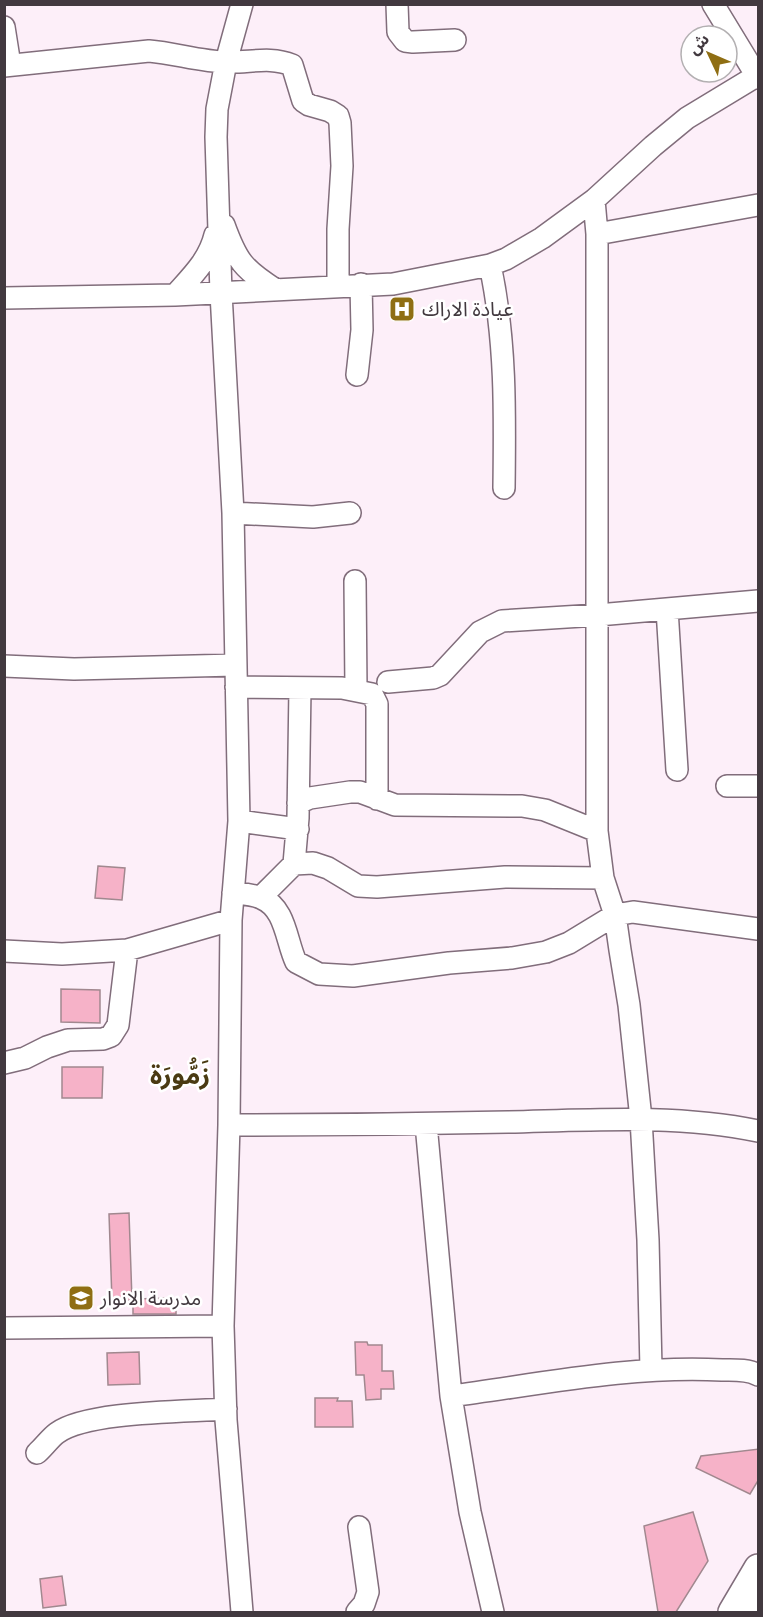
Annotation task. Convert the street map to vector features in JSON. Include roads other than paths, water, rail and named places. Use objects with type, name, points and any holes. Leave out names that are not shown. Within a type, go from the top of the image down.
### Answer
[{"type":"main road","points":[[732,1612],[759,1568]]},
{"type":"street","points":[[242,4],[226,62],[217,109],[221,293],[233,513],[239,821],[231,920],[229,1125],[223,1326],[226,1409],[242,1612]]},
{"type":"street","points":[[397,4],[398,32],[405,41],[454,40]]},
{"type":"street","points":[[4,298],[175,295],[393,284],[490,265],[506,259],[542,238],[594,200],[687,118],[758,76],[715,6]]},
{"type":"street","points":[[4,27],[7,65],[149,51],[172,52],[226,62],[267,59],[292,65],[303,100],[309,105],[330,111],[338,116],[340,123],[342,166],[338,229],[339,286]]},
{"type":"street","points":[[594,200],[597,234],[597,831],[603,878],[615,915],[629,1005],[641,1119],[648,1240],[651,1369]]},
{"type":"street","points":[[597,234],[759,205]]},
{"type":"street","points":[[218,215],[240,262],[254,276],[276,290]]},
{"type":"street","points":[[175,295],[204,263],[212,249],[218,215]]},
{"type":"street","points":[[490,265],[498,300],[502,344],[504,488]]},
{"type":"street","points":[[357,375],[362,330],[361,285]]},
{"type":"street","points":[[233,513],[313,517],[351,513]]},
{"type":"street","points":[[355,581],[356,690]]},
{"type":"street","points":[[388,682],[433,678],[440,675],[480,632],[502,621],[759,601]]},
{"type":"street","points":[[667,609],[677,770]]},
{"type":"street","points":[[4,666],[74,669],[235,665]]},
{"type":"street","points":[[236,687],[356,690],[372,694],[377,704],[377,800]]},
{"type":"street","points":[[261,897],[294,864],[298,829],[300,688]]},
{"type":"street","points":[[727,786],[759,786]]},
{"type":"street","points":[[298,803],[310,798],[360,792],[395,805],[522,806],[544,810],[597,831]]},
{"type":"street","points":[[239,821],[298,829]]},
{"type":"street","points":[[294,864],[313,863],[328,868],[358,886],[377,888],[505,877],[603,878]]},
{"type":"street","points":[[233,892],[261,897],[272,904],[280,914],[296,962],[319,974],[353,976],[546,952],[569,943],[615,915],[644,912],[759,929]]},
{"type":"street","points":[[4,951],[62,954],[127,950],[231,920]]},
{"type":"street","points":[[4,1063],[25,1058],[68,1040],[103,1040],[111,1036],[118,1025],[127,950]]},
{"type":"street","points":[[229,1125],[426,1124],[641,1119],[688,1121],[759,1131]]},
{"type":"street","points":[[426,1124],[451,1396],[470,1512],[493,1612]]},
{"type":"street","points":[[4,1328],[223,1326]]},
{"type":"street","points":[[451,1396],[651,1369],[737,1370],[752,1371],[759,1375]]},
{"type":"street","points":[[37,1453],[57,1433],[77,1424],[123,1415],[226,1409]]},
{"type":"street","points":[[357,1612],[364,1604],[368,1592],[359,1527]]},
{"type":"place","name":"عيادة الاراك","points":[[402,309]]},
{"type":"place","name":"مدرسة الانوار","points":[[81,1298]]},
{"type":"district","name":"زَمُّورَة","points":[[180,1075]]}]
